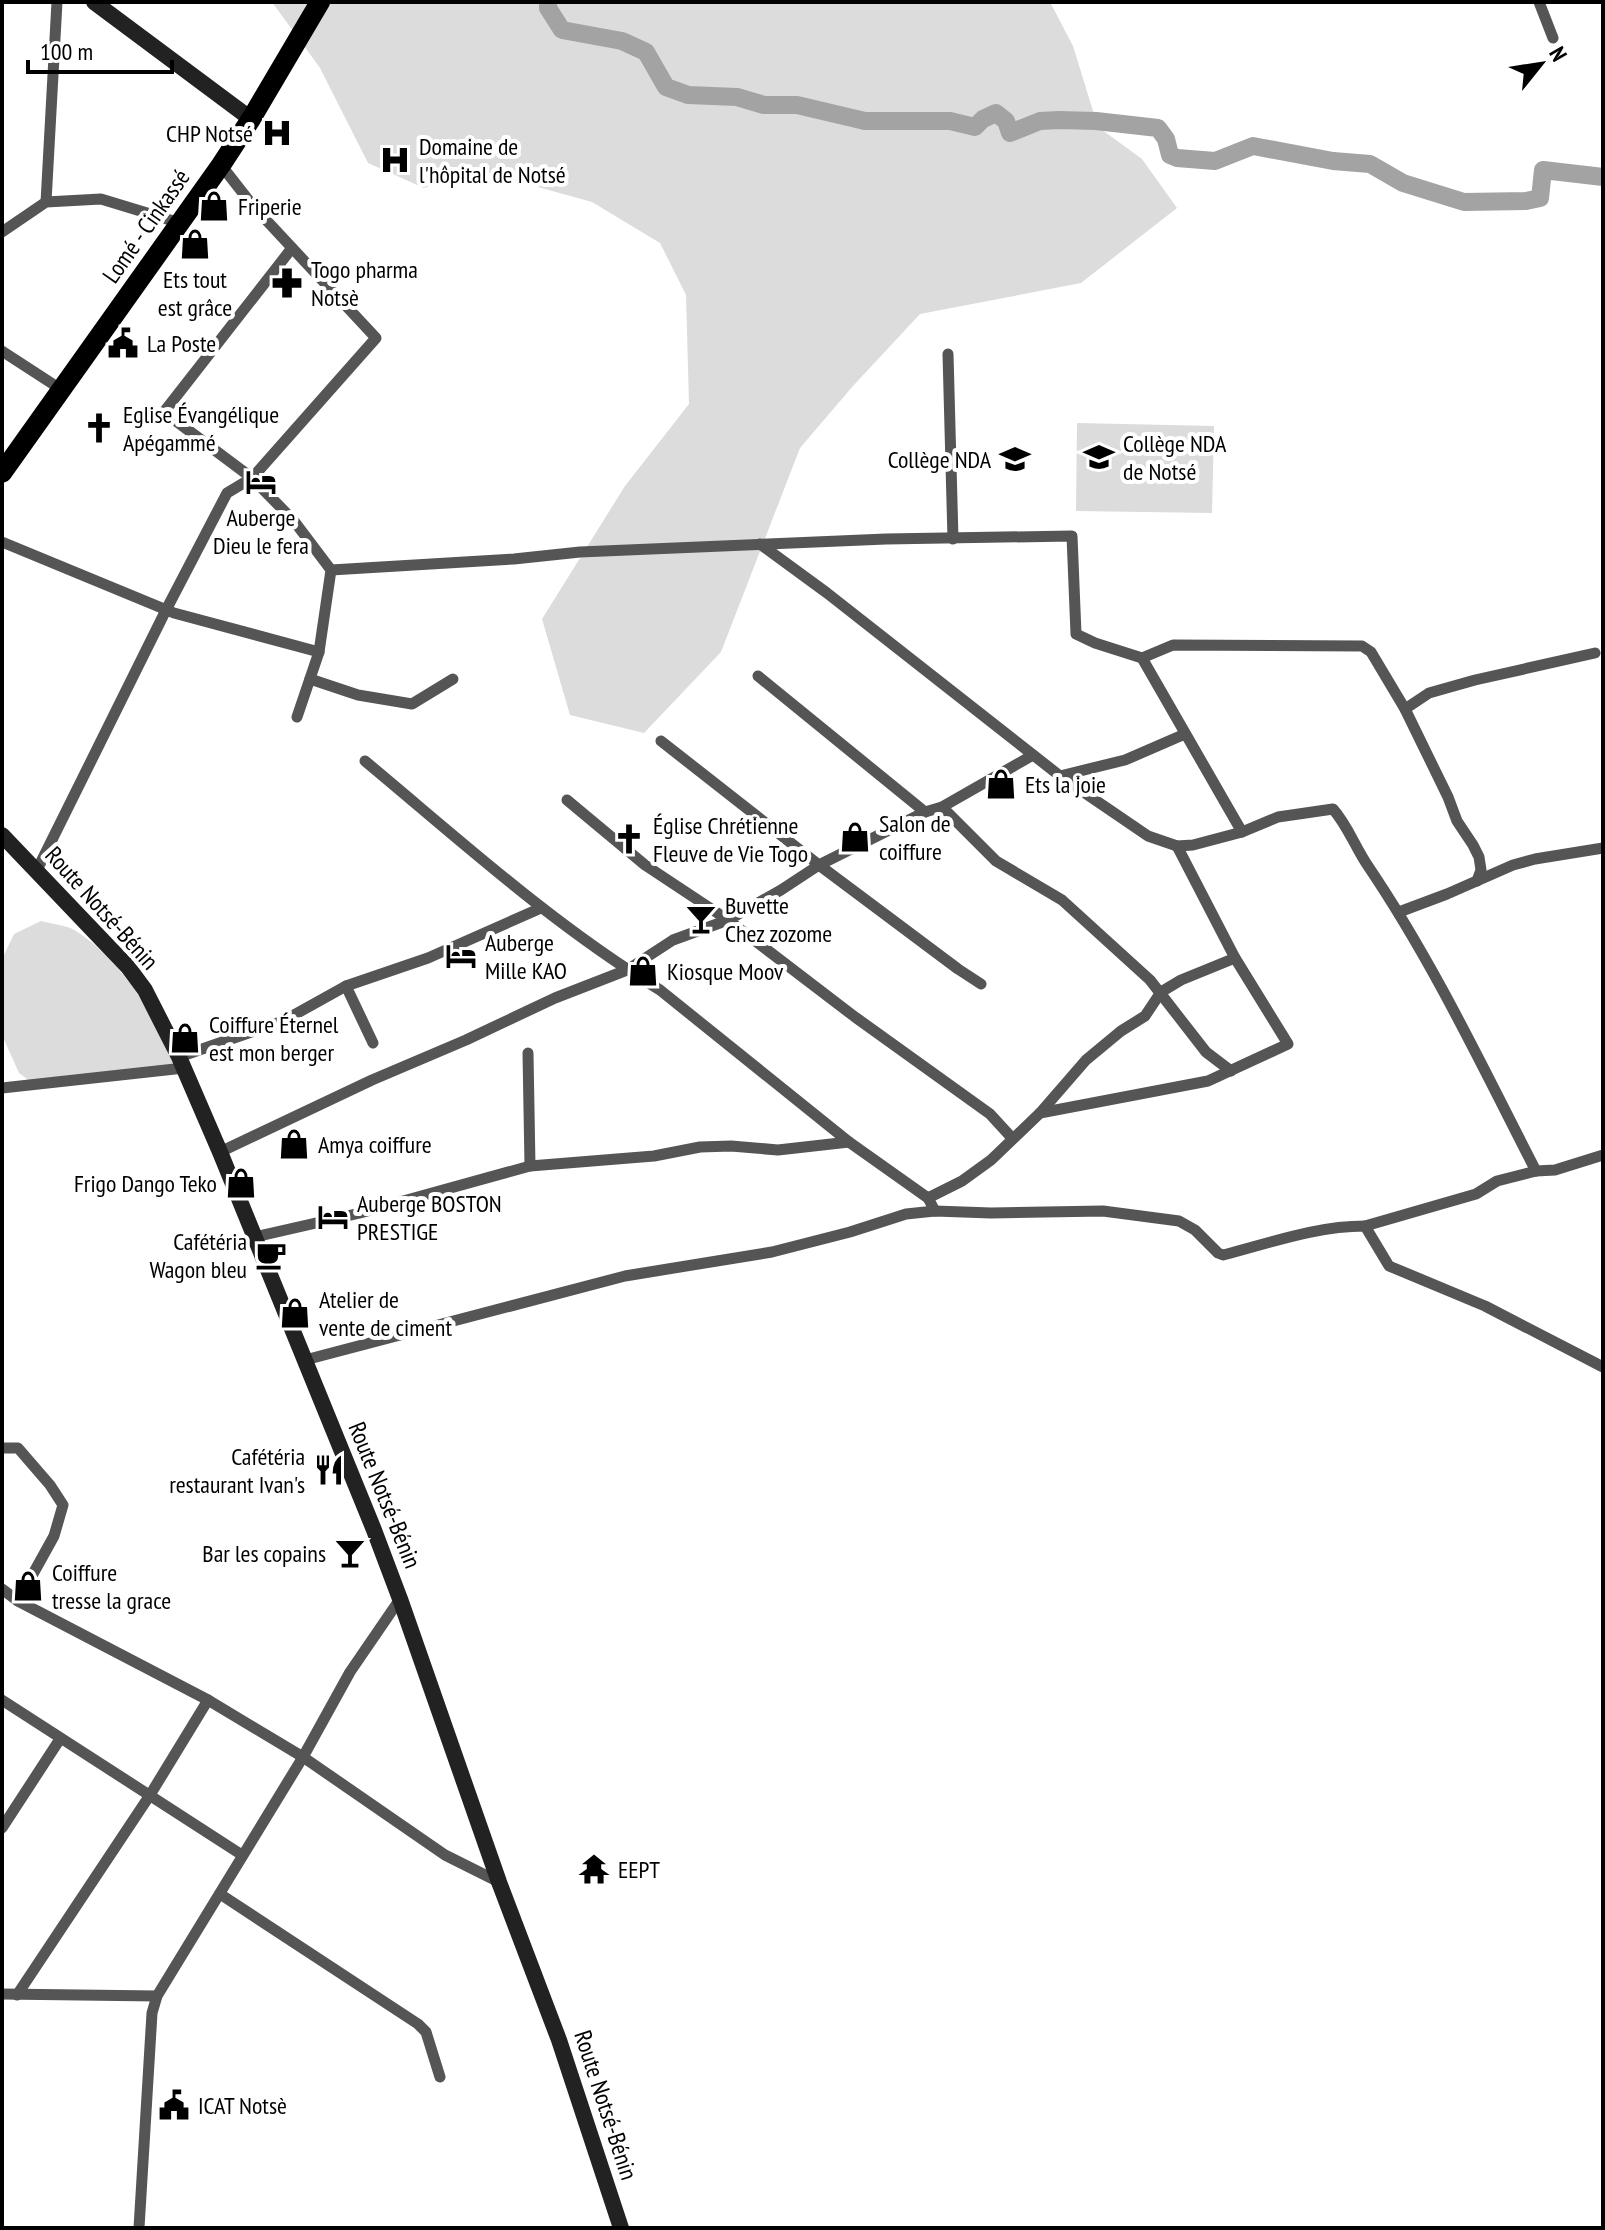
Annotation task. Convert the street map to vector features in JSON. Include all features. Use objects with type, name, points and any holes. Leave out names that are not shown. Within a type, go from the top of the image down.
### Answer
[{"type":"highway","name":"Lomé - Cinkassé","points":[[2,473],[221,165],[320,2]]},
{"type":"main road","points":[[94,2],[251,119]]},
{"type":"main road","name":"Route Notsé-Bénin","points":[[2,835],[128,967],[145,990],[182,1062],[400,1599],[499,1882],[559,2040],[621,2228]]},
{"type":"street","points":[[46,202],[57,2]]},
{"type":"street","points":[[1539,2],[1553,38]]},
{"type":"street","points":[[37,870],[227,493],[252,478],[376,338],[254,207],[221,165]]},
{"type":"street","points":[[2,232],[46,202],[101,199],[180,223]]},
{"type":"street","points":[[292,248],[164,412],[252,478],[294,521],[331,570],[319,652],[297,717]]},
{"type":"street","points":[[2,351],[62,390]]},
{"type":"street","points":[[948,354],[953,539]]},
{"type":"street","points":[[331,570],[580,552],[1072,536],[1076,634],[1095,643],[1142,658],[1173,645],[1362,646],[1371,652],[1405,709],[1457,821],[1479,857],[1481,870],[1477,881]]},
{"type":"street","points":[[2,542],[166,610],[319,652]]},
{"type":"street","points":[[760,544],[1060,776],[1148,836],[1177,846],[1193,845],[1242,832],[1278,817],[1333,809],[1345,822],[1364,859],[1399,912],[1536,1171]]},
{"type":"street","points":[[1405,709],[1429,693],[1595,653]]},
{"type":"street","points":[[1142,658],[1242,832]]},
{"type":"street","points":[[758,676],[925,812]]},
{"type":"street","points":[[310,679],[358,695],[412,704],[453,679]]},
{"type":"street","points":[[1060,776],[1125,760],[1185,734]]},
{"type":"street","points":[[661,741],[819,865],[981,984]]},
{"type":"street","points":[[220,1152],[555,998],[627,970],[673,940],[728,920],[819,865],[925,812],[942,807],[1033,755]]},
{"type":"street","points":[[365,761],[541,908],[660,990],[849,1142],[928,1198],[935,1211]]},
{"type":"street","points":[[567,800],[645,865],[728,920],[990,1114],[1012,1138]]},
{"type":"street","points":[[942,807],[996,861],[1062,900],[1161,992],[1206,1052],[1231,1071]]},
{"type":"street","points":[[1040,1113],[1208,1081],[1288,1044],[1235,958],[1177,846]]},
{"type":"street","points":[[1399,912],[1513,865],[1603,848]]},
{"type":"street","points":[[2,1088],[182,1062],[283,1021],[346,986],[428,958],[541,908]]},
{"type":"street","points":[[928,1198],[962,1181],[991,1160],[1040,1113],[1086,1060],[1145,1016],[1161,992],[1181,980],[1235,958]]},
{"type":"street","points":[[346,986],[373,1043]]},
{"type":"street","points":[[528,1053],[530,1166]]},
{"type":"street","points":[[255,1237],[360,1213],[530,1166],[654,1156],[700,1147],[778,1150],[849,1142]]},
{"type":"street","points":[[305,1360],[625,1276],[772,1252],[906,1214],[935,1211],[1103,1211],[1179,1221],[1195,1230],[1223,1255],[1321,1229],[1365,1226],[1476,1194],[1497,1181],[1536,1171],[1555,1170],[1603,1155]]},
{"type":"street","points":[[1365,1226],[1389,1266],[1485,1306],[1603,1367]]},
{"type":"street","points":[[2,1448],[18,1448],[63,1505],[54,1536],[18,1601]]},
{"type":"street","points":[[2,1589],[18,1601],[208,1700],[303,1757],[445,1855],[499,1882]]},
{"type":"street","points":[[139,2228],[152,2013],[157,1996],[303,1757],[350,1672],[400,1599]]},
{"type":"street","points":[[2,1700],[242,1855]]},
{"type":"street","points":[[17,1995],[150,1795],[208,1700]]},
{"type":"street","points":[[2,1828],[60,1739]]},
{"type":"street","points":[[220,1894],[418,2024],[426,2032],[440,2077]]},
{"type":"street","points":[[2,1994],[157,1996]]},
{"type":"shaded area","points":[[272,2],[1050,2],[1073,46],[1098,127],[1142,159],[1177,208],[1081,283],[920,314],[800,448],[721,652],[644,733],[570,715],[542,619],[625,486],[689,404],[686,295],[660,243],[592,202],[484,172],[424,188],[368,163],[320,68]]},
{"type":"shaded area","points":[[1077,423],[1214,426],[1212,513],[1076,511]]},
{"type":"shaded area","points":[[41,921],[72,929],[106,956],[148,1009],[173,1065],[34,1084],[19,1073],[2,1035],[2,959],[14,934]]},
{"type":"waterway","points":[[548,2],[548,8],[562,30],[622,41],[646,52],[666,87],[688,95],[737,97],[764,105],[797,105],[865,121],[950,121],[975,127],[996,113],[1006,121],[1010,133],[1040,121],[1059,120],[1158,128],[1166,139],[1170,155],[1177,158],[1215,161],[1253,146],[1333,161],[1370,164],[1403,183],[1464,202],[1540,198],[1543,170],[1603,177]]},
{"type":"place","name":"CHP Notsé","points":[[277,133]]},
{"type":"place","name":"Domaine de l'hôpital de Notsé","points":[[395,160]]},
{"type":"place","name":"Friperie","points":[[214,206]]},
{"type":"place","name":"Ets tout est grâce","points":[[195,244]]},
{"type":"place","name":"Togo pharma Notsè","points":[[287,283]]},
{"type":"place","name":"La Poste","points":[[123,343]]},
{"type":"place","name":"Eglise Évangélique Apégammé","points":[[99,428]]},
{"type":"place","name":"Collège NDA de Notsé","points":[[1099,457]]},
{"type":"place","name":"Collège NDA","points":[[1015,459]]},
{"type":"place","name":"Auberge Dieu le fera","points":[[261,482]]},
{"type":"place","name":"Ets la joie","points":[[1001,784]]},
{"type":"place","name":"Salon de coiffure","points":[[855,837]]},
{"type":"place","name":"Église Chrétienne Fleuve de Vie Togo","points":[[629,839]]},
{"type":"place","name":"Buvette Chez zozome","points":[[701,919]]},
{"type":"place","name":"Auberge Mille KAO","points":[[461,956]]},
{"type":"place","name":"Kiosque Moov","points":[[643,971]]},
{"type":"place","name":"Coiffure Éternel est mon berger","points":[[185,1038]]},
{"type":"place","name":"Amya coiffure","points":[[294,1144]]},
{"type":"place","name":"Frigo Dango Teko","points":[[241,1183]]},
{"type":"place","name":"Auberge BOSTON PRESTIGE","points":[[333,1217]]},
{"type":"place","name":"Cafétéria Wagon bleu","points":[[271,1255]]},
{"type":"place","name":"Atelier de vente de ciment","points":[[295,1313]]},
{"type":"place","name":"Cafétéria restaurant Ivan's","points":[[329,1470]]},
{"type":"place","name":"Bar les copains","points":[[350,1553]]},
{"type":"place","name":"Coiffure tresse la grace","points":[[28,1586]]},
{"type":"place","name":"EEPT","points":[[594,1869]]},
{"type":"place","name":"ICAT Notsè","points":[[174,2105]]}]
